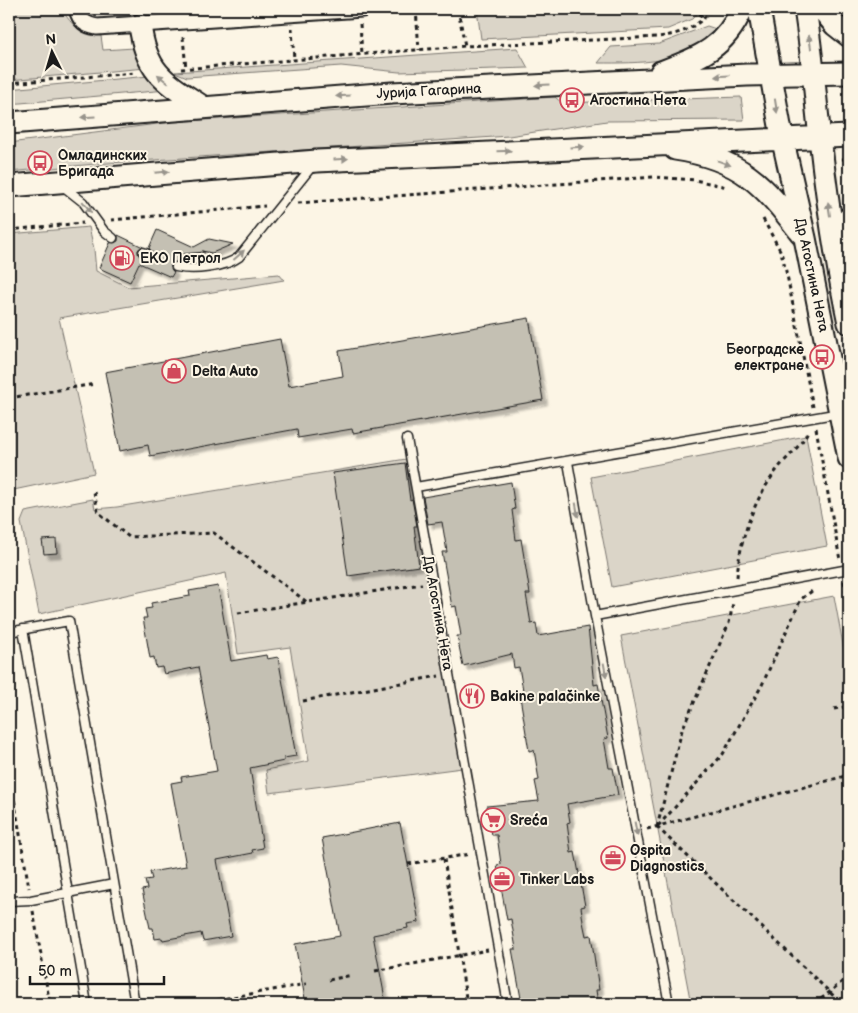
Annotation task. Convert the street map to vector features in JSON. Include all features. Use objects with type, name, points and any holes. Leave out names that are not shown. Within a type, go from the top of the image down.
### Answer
[{"type":"main road","points":[[636,80],[658,74],[709,52],[728,34],[742,9]]},
{"type":"main road","name":"Др Агостина Нета","points":[[759,9],[782,138],[805,238],[849,458]]},
{"type":"main road","name":"Др Агостина Нета","points":[[805,9],[815,74],[820,136],[838,275],[849,323]]},
{"type":"main road","points":[[822,9],[849,36]]},
{"type":"main road","points":[[140,25],[146,55],[155,72],[203,108]]},
{"type":"main road","name":"Јурија Гагарина","points":[[9,123],[364,95],[636,80],[771,74],[849,73]]},
{"type":"main road","points":[[9,186],[317,160],[849,136]]},
{"type":"main road","points":[[643,144],[684,150],[727,164],[745,173],[766,190],[805,238]]},
{"type":"main road","points":[[838,275],[849,218]]},
{"type":"street","points":[[77,9],[81,20],[86,25],[97,27],[362,9]]},
{"type":"lane","points":[[176,267],[190,268],[235,260],[284,204],[317,160]]},
{"type":"lane","points":[[56,181],[83,202],[104,231],[112,238]]},
{"type":"lane","points":[[416,487],[568,462],[840,413]]},
{"type":"lane","name":"Др Агостина Нета","points":[[407,439],[508,1004]]},
{"type":"lane","points":[[568,462],[595,616],[669,1004]]},
{"type":"lane","points":[[595,616],[846,570]]},
{"type":"lane","points":[[9,632],[69,621],[135,1004]]},
{"type":"lane","points":[[23,629],[87,1004]]},
{"type":"lane","points":[[9,901],[32,900],[114,884]]},
{"type":"path","points":[[358,9],[362,54]]},
{"type":"path","points":[[416,9],[419,50]]},
{"type":"path","points":[[458,9],[465,46]]},
{"type":"path","points":[[693,9],[704,18]]},
{"type":"path","points":[[178,70],[465,46],[677,35],[692,28],[712,9]]},
{"type":"path","points":[[291,14],[294,60]]},
{"type":"path","points":[[9,83],[137,73]]},
{"type":"path","points":[[9,230],[284,204],[654,177],[695,180],[731,188]]},
{"type":"path","points":[[760,215],[783,259],[846,570],[849,609]]},
{"type":"path","points":[[9,398],[95,384]]},
{"type":"path","points":[[657,827],[682,730],[729,623],[736,590],[738,557],[746,526],[758,500],[778,468],[806,436],[814,417]]},
{"type":"path","points":[[94,492],[98,512],[129,537],[214,533],[307,602]]},
{"type":"path","points":[[657,827],[723,754],[762,685],[801,599],[846,570]]},
{"type":"path","points":[[238,613],[433,582]]},
{"type":"path","points":[[303,701],[449,674]]},
{"type":"path","points":[[834,709],[849,706]]},
{"type":"path","points":[[636,830],[657,827],[849,775]]},
{"type":"path","points":[[657,827],[842,1004]]},
{"type":"path","points":[[408,864],[481,852]]},
{"type":"path","points":[[444,859],[467,1004]]},
{"type":"path","points":[[375,971],[498,948]]},
{"type":"path","points":[[328,980],[352,975]]},
{"type":"path","points":[[815,1004],[849,976]]},
{"type":"path","points":[[194,1004],[306,984]]},
{"type":"shaded area","points":[[62,9],[73,25],[88,33],[101,36],[103,50],[134,48],[146,68],[9,80],[9,10]]},
{"type":"shaded area","points":[[477,9],[701,9],[692,19],[668,29],[481,39]]},
{"type":"shaded area","points":[[707,26],[716,29],[705,41],[692,50],[678,56],[646,62],[598,63],[611,47],[659,44]]},
{"type":"shaded area","points":[[517,48],[528,68],[399,72],[341,66],[187,77],[175,72]]},
{"type":"shaded area","points":[[149,76],[167,90],[9,104],[9,89]]},
{"type":"shaded area","points":[[555,97],[562,103],[741,97],[744,120],[607,121],[509,136],[95,164],[9,172],[9,143],[173,122]]},
{"type":"shaded area","points":[[89,227],[96,271],[128,287],[279,274],[284,280],[59,318],[94,473],[9,491],[9,234]]},
{"type":"shaded area","points":[[806,436],[827,546],[612,587],[591,477]]},
{"type":"shaded area","points":[[406,459],[462,768],[269,793],[266,770],[309,761],[290,647],[238,654],[226,573],[39,614],[21,522],[25,512],[93,499],[95,509],[117,507]]},
{"type":"shaded area","points":[[834,596],[849,677],[849,1004],[691,1004],[621,636]]},
{"type":"building","points":[[157,230],[194,247],[209,239],[233,244],[212,253],[202,251],[205,252],[182,254],[178,262],[171,264],[174,272],[171,277],[139,263],[130,282],[99,268],[110,243],[118,241],[118,235],[143,247],[138,250],[139,255],[144,258],[149,257],[152,252],[149,248]]},
{"type":"building","points":[[529,318],[543,400],[353,433],[352,429],[298,438],[297,429],[150,456],[148,445],[120,451],[105,372],[280,339],[289,386],[343,376],[339,351]]},
{"type":"building","points":[[405,463],[410,500],[412,499],[417,526],[414,526],[419,566],[348,576],[333,473]]},
{"type":"building","points":[[511,482],[515,509],[512,510],[516,540],[521,539],[530,594],[526,594],[531,624],[536,623],[538,636],[588,627],[594,685],[598,684],[608,738],[604,739],[609,768],[613,768],[618,795],[567,804],[570,822],[567,823],[571,853],[575,852],[585,906],[581,907],[583,922],[586,936],[591,935],[599,990],[596,990],[598,1004],[522,1004],[512,949],[516,949],[511,919],[507,920],[497,865],[501,864],[497,835],[492,835],[487,806],[539,801],[535,781],[539,780],[534,750],[529,751],[520,697],[524,696],[519,667],[514,668],[512,654],[463,666],[457,636],[461,636],[456,606],[452,607],[442,552],[447,552],[442,522],[428,524],[423,497]]},
{"type":"building","points":[[56,539],[57,553],[44,554],[42,540]]},
{"type":"building","points":[[218,586],[231,661],[266,655],[267,659],[278,657],[296,756],[284,758],[284,761],[250,768],[263,848],[252,850],[253,853],[217,860],[231,936],[203,941],[201,933],[163,940],[162,938],[155,939],[153,928],[150,928],[142,890],[147,889],[145,880],[152,879],[150,872],[186,866],[171,783],[182,781],[181,777],[217,771],[198,667],[164,674],[162,667],[156,668],[154,657],[150,658],[143,618],[147,618],[145,609],[152,608],[151,603],[190,596],[189,591]]},
{"type":"building","points":[[400,823],[419,922],[407,924],[408,928],[373,935],[386,1004],[306,1004],[295,944],[340,936],[322,838]]},
{"type":"place","name":"Агостина Нета","points":[[572,100]]},
{"type":"place","name":"Омладинских Бригада","points":[[40,163]]},
{"type":"place","name":"ЕКО Петрол","points":[[122,258]]},
{"type":"place","name":"Београдске електране","points":[[822,357]]},
{"type":"place","name":"Delta Auto","points":[[174,371]]},
{"type":"place","name":"Bakine palačinke","points":[[472,696]]},
{"type":"place","name":"Sreća","points":[[493,820]]},
{"type":"place","name":"Ospita Diagnostics","points":[[613,858]]},
{"type":"place","name":"Tinker Labs","points":[[502,879]]}]
